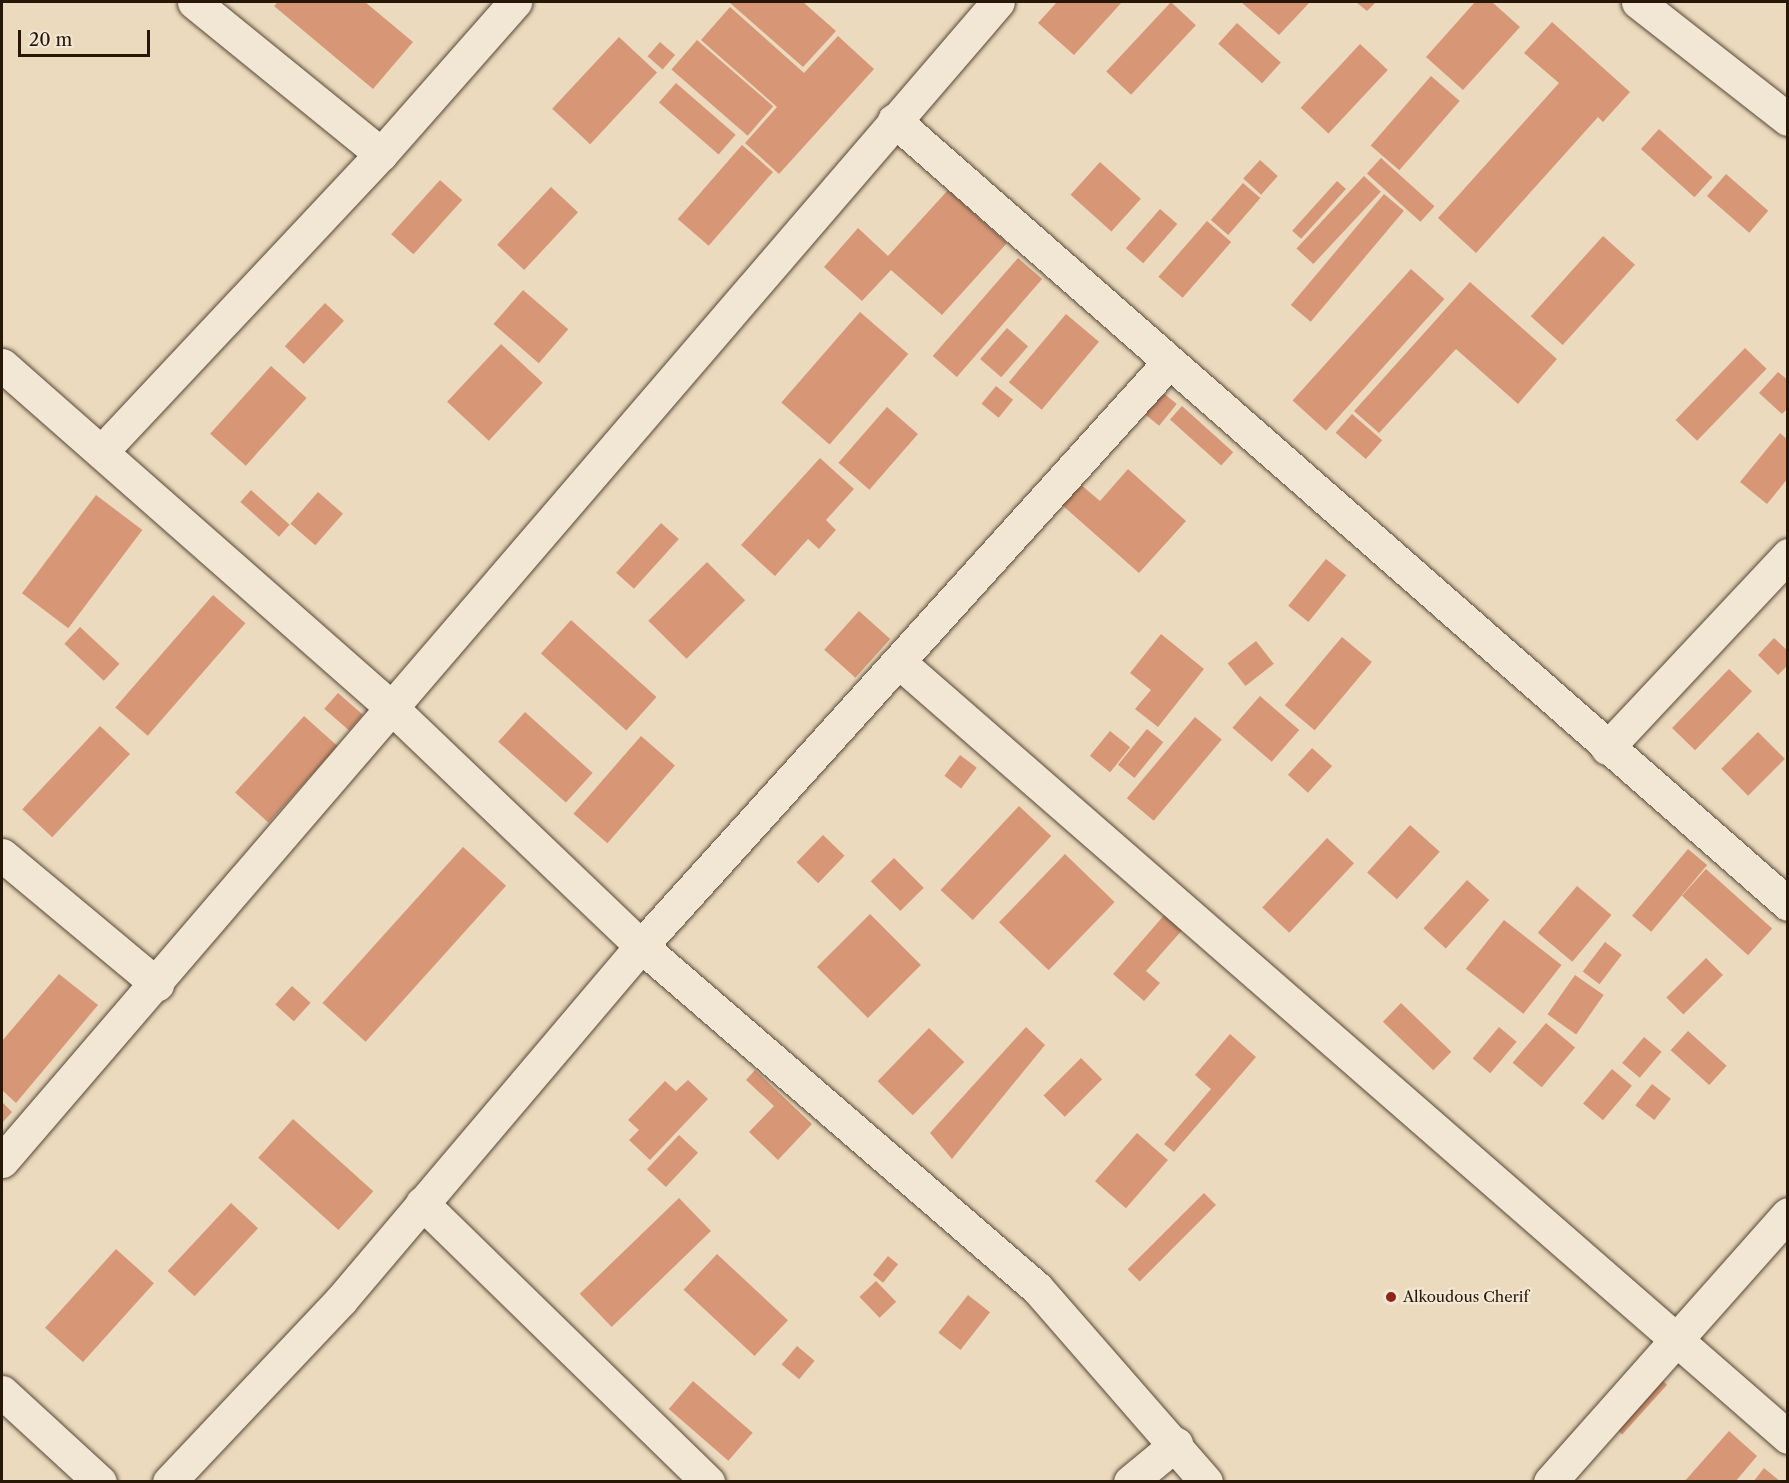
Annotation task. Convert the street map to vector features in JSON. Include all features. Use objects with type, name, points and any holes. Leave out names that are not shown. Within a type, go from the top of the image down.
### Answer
[{"type":"street","points":[[194,2],[381,154]]},
{"type":"street","points":[[102,451],[381,154],[515,2]]},
{"type":"street","points":[[2,1161],[157,984],[894,120],[998,2]]},
{"type":"street","points":[[1638,2],[1788,119]]},
{"type":"street","points":[[894,120],[1607,748],[1788,904]]},
{"type":"street","points":[[169,1482],[341,1300],[641,946],[1169,362]]},
{"type":"street","points":[[2,365],[393,709],[641,946],[1037,1288],[1176,1444],[1206,1482]]},
{"type":"street","points":[[1607,748],[1788,555]]},
{"type":"street","points":[[899,662],[1788,1437]]},
{"type":"street","points":[[2,855],[157,984]]},
{"type":"street","points":[[422,1203],[708,1482]]},
{"type":"street","points":[[1550,1482],[1679,1340],[1788,1214]]},
{"type":"street","points":[[2,1392],[100,1482]]},
{"type":"street","points":[[1130,1482],[1176,1444]]},
{"type":"building","points":[[278,2],[365,2],[413,42],[373,89],[274,6]]},
{"type":"building","points":[[729,2],[803,2],[836,31],[803,67]]},
{"type":"building","points":[[1057,2],[1122,2],[1074,55],[1038,23]]},
{"type":"building","points":[[1171,2],[1196,25],[1131,95],[1106,71]]},
{"type":"building","points":[[1241,2],[1310,2],[1279,35]]},
{"type":"building","points":[[1356,2],[1376,2],[1367,11]]},
{"type":"building","points":[[1475,2],[1492,2],[1520,27],[1463,90],[1426,57]]},
{"type":"building","points":[[730,7],[804,73],[838,36],[874,69],[779,174],[745,143],[777,107],[701,40]]},
{"type":"building","points":[[1552,22],[1630,92],[1603,122],[1598,117],[1476,253],[1438,218],[1559,83],[1524,53]]},
{"type":"building","points":[[1237,23],[1281,62],[1262,83],[1218,44]]},
{"type":"building","points":[[619,37],[657,72],[590,144],[552,109]]},
{"type":"building","points":[[697,40],[773,106],[748,136],[671,69]]},
{"type":"building","points":[[660,42],[675,55],[663,69],[648,56]]},
{"type":"building","points":[[1360,44],[1388,70],[1328,134],[1301,108]]},
{"type":"building","points":[[1431,76],[1460,101],[1399,170],[1371,145]]},
{"type":"building","points":[[676,83],[736,135],[719,154],[659,103]]},
{"type":"building","points":[[1659,129],[1713,177],[1694,197],[1641,149]]},
{"type":"building","points":[[742,145],[773,172],[709,246],[678,219]]},
{"type":"building","points":[[1381,158],[1435,206],[1420,222],[1367,174]]},
{"type":"building","points":[[1260,160],[1278,176],[1261,195],[1243,179]]},
{"type":"building","points":[[1100,162],[1141,199],[1111,232],[1071,195]]},
{"type":"building","points":[[1726,174],[1768,211],[1749,233],[1707,196]]},
{"type":"building","points":[[1364,176],[1381,192],[1313,264],[1296,248]]},
{"type":"building","points":[[440,180],[462,200],[413,254],[391,234]]},
{"type":"building","points":[[1337,181],[1346,189],[1301,239],[1292,231]]},
{"type":"building","points":[[1243,183],[1260,198],[1228,235],[1211,220]]},
{"type":"building","points":[[551,187],[578,212],[524,270],[497,245]]},
{"type":"building","points":[[948,190],[1007,243],[942,315],[891,270],[862,301],[824,267],[858,228],[888,256]]},
{"type":"building","points":[[1384,194],[1404,211],[1311,322],[1291,305]]},
{"type":"building","points":[[1160,209],[1177,224],[1143,263],[1126,248]]},
{"type":"building","points":[[1207,221],[1231,242],[1183,298],[1158,277]]},
{"type":"building","points":[[1603,236],[1635,265],[1563,345],[1531,316]]},
{"type":"building","points":[[1018,258],[1042,279],[957,377],[933,356]]},
{"type":"building","points":[[1411,269],[1444,299],[1326,431],[1293,401]]},
{"type":"building","points":[[1470,282],[1557,359],[1518,404],[1456,349],[1379,433],[1354,411]]},
{"type":"building","points":[[523,290],[568,329],[539,363],[493,324]]},
{"type":"building","points":[[325,303],[344,321],[304,364],[285,346]]},
{"type":"building","points":[[860,312],[908,354],[830,445],[781,403]]},
{"type":"building","points":[[1066,314],[1099,342],[1042,410],[1009,382]]},
{"type":"building","points":[[1007,328],[1028,346],[1001,377],[980,359]]},
{"type":"building","points":[[501,344],[543,383],[489,441],[447,402]]},
{"type":"building","points":[[1745,348],[1767,369],[1697,441],[1676,420]]},
{"type":"building","points":[[271,366],[307,398],[246,466],[210,434]]},
{"type":"building","points":[[1778,372],[1788,380],[1788,408],[1782,414],[1759,393]]},
{"type":"building","points":[[996,386],[1013,400],[999,418],[982,404]]},
{"type":"building","points":[[1162,392],[1177,404],[1159,426],[1144,414]]},
{"type":"building","points":[[1182,406],[1233,452],[1221,466],[1170,419]]},
{"type":"building","points":[[887,407],[918,434],[869,490],[838,463]]},
{"type":"building","points":[[1352,414],[1382,440],[1366,459],[1336,433]]},
{"type":"building","points":[[1780,433],[1788,440],[1788,478],[1767,504],[1740,482]]},
{"type":"building","points":[[820,458],[854,489],[826,520],[836,530],[819,549],[808,539],[775,576],[741,545]]},
{"type":"building","points":[[1128,469],[1186,521],[1139,573],[1062,505],[1080,484],[1100,501]]},
{"type":"building","points":[[251,490],[290,525],[279,537],[240,502]]},
{"type":"building","points":[[318,492],[343,514],[315,545],[290,524]]},
{"type":"building","points":[[96,495],[142,530],[68,628],[22,593]]},
{"type":"building","points":[[661,523],[679,539],[634,589],[616,573]]},
{"type":"building","points":[[1326,559],[1346,575],[1308,622],[1288,606]]},
{"type":"building","points":[[707,562],[745,600],[686,659],[648,621]]},
{"type":"building","points":[[213,595],[245,623],[148,736],[115,707]]},
{"type":"building","points":[[859,611],[890,639],[855,678],[824,650]]},
{"type":"building","points":[[571,620],[656,697],[626,730],[541,653]]},
{"type":"building","points":[[80,627],[119,664],[104,681],[64,644]]},
{"type":"building","points":[[1161,634],[1204,669],[1158,727],[1135,709],[1151,690],[1130,673]]},
{"type":"building","points":[[1342,637],[1372,662],[1315,730],[1285,705]]},
{"type":"building","points":[[1774,638],[1788,651],[1788,665],[1778,675],[1758,655]]},
{"type":"building","points":[[1256,641],[1274,664],[1245,686],[1228,663]]},
{"type":"building","points":[[1729,669],[1752,691],[1695,750],[1672,728]]},
{"type":"building","points":[[338,693],[363,715],[349,730],[324,709]]},
{"type":"building","points":[[1260,696],[1299,730],[1272,762],[1232,728]]},
{"type":"building","points":[[525,712],[593,773],[566,803],[498,742]]},
{"type":"building","points":[[304,716],[337,746],[269,823],[235,793]]},
{"type":"building","points":[[1195,717],[1222,739],[1154,821],[1127,798]]},
{"type":"building","points":[[100,726],[130,754],[52,837],[22,809]]},
{"type":"building","points":[[1147,729],[1163,742],[1134,778],[1118,765]]},
{"type":"building","points":[[1110,731],[1130,747],[1110,772],[1090,756]]},
{"type":"building","points":[[1758,732],[1785,759],[1748,796],[1721,769]]},
{"type":"building","points":[[641,736],[675,766],[607,843],[573,814]]},
{"type":"building","points":[[1312,748],[1332,766],[1308,793],[1288,775]]},
{"type":"building","points":[[960,755],[977,768],[961,788],[944,776]]},
{"type":"building","points":[[1019,806],[1051,836],[973,920],[941,890]]},
{"type":"building","points":[[1410,825],[1440,852],[1397,899],[1367,873]]},
{"type":"building","points":[[823,835],[845,856],[818,883],[797,862]]},
{"type":"building","points":[[1327,838],[1354,863],[1289,933],[1262,907]]},
{"type":"building","points":[[463,847],[506,886],[366,1042],[322,1003]]},
{"type":"building","points":[[1688,849],[1707,865],[1651,932],[1632,916]]},
{"type":"building","points":[[1065,854],[1115,902],[1049,970],[999,922]]},
{"type":"building","points":[[894,858],[924,888],[900,911],[871,881]]},
{"type":"building","points":[[1706,869],[1772,929],[1748,955],[1682,896]]},
{"type":"building","points":[[1467,880],[1489,900],[1446,948],[1424,928]]},
{"type":"building","points":[[1577,886],[1611,915],[1572,962],[1538,933]]},
{"type":"building","points":[[1166,913],[1184,928],[1146,971],[1160,983],[1144,1001],[1113,974]]},
{"type":"building","points":[[870,914],[921,965],[868,1018],[817,967]]},
{"type":"building","points":[[1504,920],[1562,965],[1523,1014],[1466,969]]},
{"type":"building","points":[[1605,942],[1622,955],[1600,984],[1583,972]]},
{"type":"building","points":[[1706,958],[1723,975],[1683,1015],[1666,998]]},
{"type":"building","points":[[59,974],[98,1005],[16,1103],[2,1090],[2,1041]]},
{"type":"building","points":[[1575,975],[1604,995],[1576,1034],[1547,1014]]},
{"type":"building","points":[[292,986],[311,1003],[294,1021],[275,1005]]},
{"type":"building","points":[[1401,1003],[1451,1052],[1433,1070],[1383,1022]]},
{"type":"building","points":[[1546,1023],[1575,1047],[1542,1087],[1513,1063]]},
{"type":"building","points":[[1026,1027],[1045,1045],[952,1159],[930,1133]]},
{"type":"building","points":[[1499,1027],[1517,1042],[1490,1073],[1473,1058]]},
{"type":"building","points":[[929,1028],[964,1062],[913,1115],[878,1081]]},
{"type":"building","points":[[1688,1031],[1727,1066],[1709,1085],[1671,1050]]},
{"type":"building","points":[[1230,1034],[1256,1057],[1174,1152],[1164,1144],[1211,1089],[1195,1075]]},
{"type":"building","points":[[1644,1037],[1662,1052],[1640,1078],[1622,1063]]},
{"type":"building","points":[[1081,1058],[1102,1079],[1065,1117],[1044,1095]]},
{"type":"building","points":[[1612,1069],[1632,1086],[1603,1120],[1583,1103]]},
{"type":"building","points":[[755,1070],[812,1124],[778,1160],[749,1132],[774,1106],[746,1080]]},
{"type":"building","points":[[688,1080],[708,1099],[650,1160],[629,1140],[639,1130],[628,1120],[665,1081],[676,1091]]},
{"type":"building","points":[[1652,1084],[1671,1099],[1654,1120],[1635,1105]]},
{"type":"building","points":[[2,1102],[12,1112],[2,1123]]},
{"type":"building","points":[[293,1119],[373,1191],[338,1230],[258,1158]]},
{"type":"building","points":[[1137,1133],[1168,1160],[1126,1208],[1095,1181]]},
{"type":"building","points":[[679,1135],[698,1153],[666,1187],[647,1169]]},
{"type":"building","points":[[1204,1193],[1216,1205],[1140,1281],[1128,1269]]},
{"type":"building","points":[[679,1198],[711,1231],[612,1327],[580,1294]]},
{"type":"building","points":[[231,1203],[258,1228],[195,1296],[168,1271]]},
{"type":"building","points":[[116,1249],[154,1283],[83,1362],[45,1328]]},
{"type":"building","points":[[717,1254],[788,1320],[755,1356],[684,1290]]},
{"type":"building","points":[[888,1256],[898,1264],[883,1283],[873,1275]]},
{"type":"building","points":[[876,1281],[896,1302],[880,1318],[859,1297]]},
{"type":"building","points":[[968,1295],[990,1312],[961,1350],[938,1333]]},
{"type":"building","points":[[797,1346],[815,1361],[799,1379],[782,1364]]},
{"type":"building","points":[[1644,1364],[1667,1385],[1622,1435],[1599,1414]]},
{"type":"building","points":[[693,1381],[753,1433],[728,1461],[669,1409]]},
{"type":"building","points":[[1729,1431],[1757,1456],[1735,1482],[1684,1482]]},
{"type":"building","points":[[1764,1468],[1781,1482],[1753,1482]]},
{"type":"place","name":"Alkoudous Cherif","points":[[1391,1297]]}]
